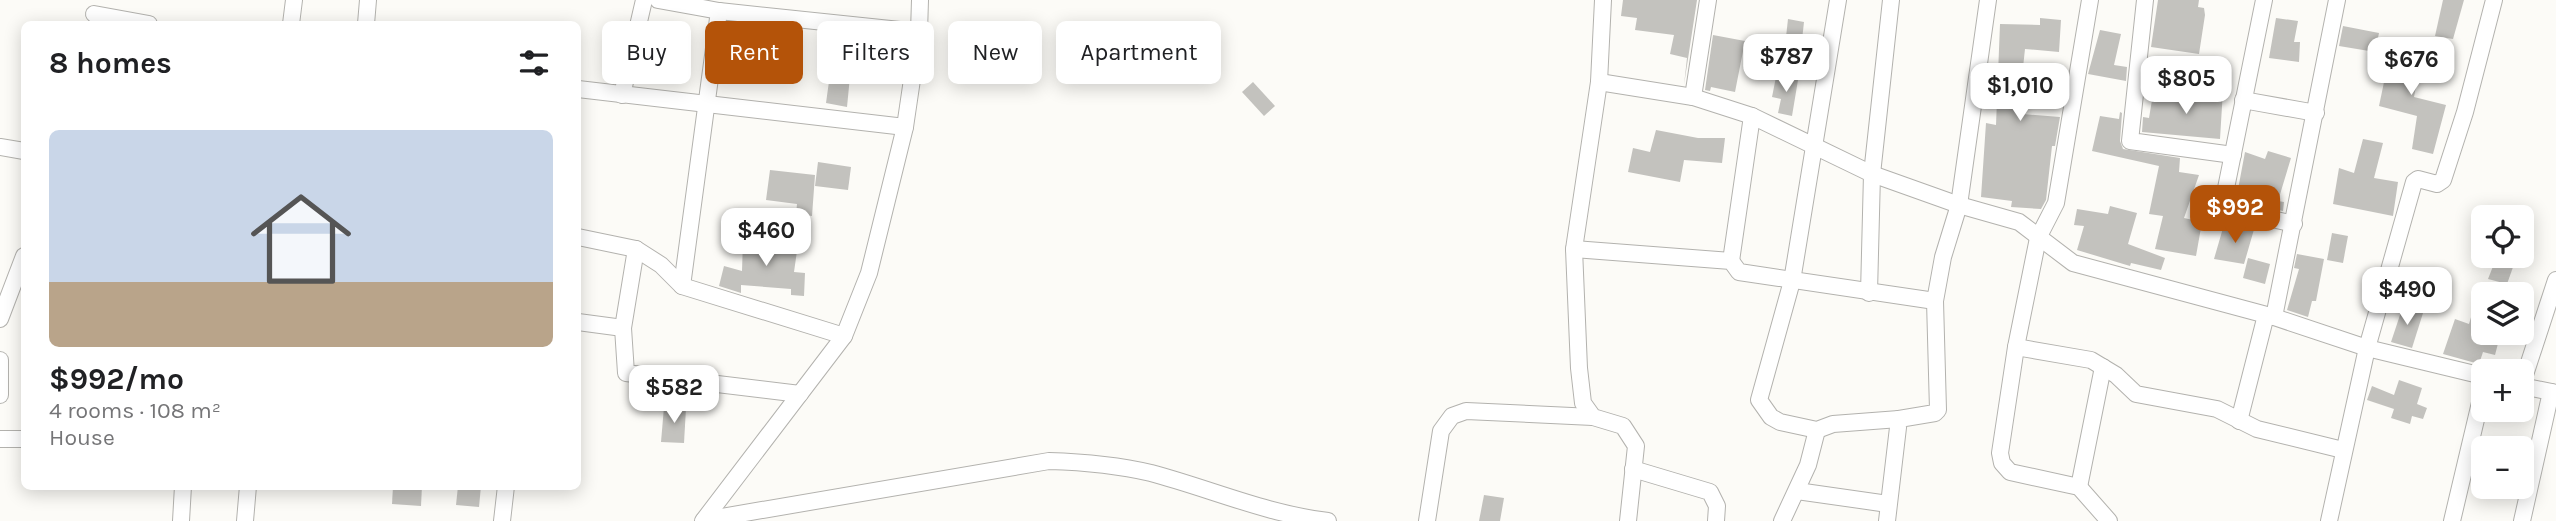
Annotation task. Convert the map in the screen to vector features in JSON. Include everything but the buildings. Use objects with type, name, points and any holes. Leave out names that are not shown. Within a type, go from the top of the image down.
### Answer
[{"type":"street","points":[[292,21],[294,0]]},
{"type":"street","points":[[366,21],[368,0]]},
{"type":"street","points":[[622,95],[644,0]]},
{"type":"street","points":[[658,0],[719,11],[817,21]]},
{"type":"street","points":[[919,21],[920,0]]},
{"type":"street","points":[[1593,417],[1583,403],[1579,368],[1574,249],[1599,82],[1603,0]]},
{"type":"street","points":[[1693,97],[1708,0]]},
{"type":"street","points":[[1838,0],[1792,281],[1759,400],[1771,417],[1780,422],[1817,430],[1833,424],[1935,414],[1938,410],[1935,301],[1943,257],[1959,205],[1988,0]]},
{"type":"street","points":[[1869,293],[1872,174],[1891,0]]},
{"type":"street","points":[[2090,0],[2056,203],[2038,238],[2016,347],[2000,453],[2002,463],[2010,472],[2079,487],[2109,521]]},
{"type":"street","points":[[2145,0],[2130,141],[2233,155]]},
{"type":"street","points":[[2264,0],[2223,203],[2228,209],[2294,224]]},
{"type":"street","points":[[2239,421],[2294,224],[2337,0]]},
{"type":"street","points":[[2329,521],[2367,348],[2414,182],[2418,179],[2437,184],[2442,180],[2465,112],[2494,0]]},
{"type":"street","points":[[682,286],[719,11]]},
{"type":"street","points":[[94,13],[134,21]]},
{"type":"street","points":[[1599,82],[1693,97],[1752,117],[1872,174],[1959,205],[2019,222],[2073,263],[2270,316],[2367,348],[2471,373]]},
{"type":"street","points":[[704,520],[845,336],[869,273],[905,127],[911,84]]},
{"type":"street","points":[[581,89],[708,102],[905,127]]},
{"type":"street","points":[[2243,100],[2316,113]]},
{"type":"street","points":[[1752,117],[1731,261],[1739,272],[1935,301]]},
{"type":"street","points":[[0,147],[21,150]]},
{"type":"street","points":[[581,238],[636,249],[661,265],[682,286],[845,336]]},
{"type":"street","points":[[636,249],[623,328],[624,370],[628,374],[800,394]]},
{"type":"street","points":[[1574,249],[1731,261]]},
{"type":"street","points":[[0,319],[21,264]]},
{"type":"street","points":[[2530,359],[2556,280]]},
{"type":"street","points":[[581,322],[623,328]]},
{"type":"street","points":[[2016,347],[2091,360],[2136,394],[2217,409],[2257,429],[2343,450]]},
{"type":"street","points":[[0,360],[0,395]]},
{"type":"street","points":[[2079,487],[2103,367]]},
{"type":"street","points":[[2522,521],[2553,392],[2534,388]]},
{"type":"street","points":[[1427,521],[1441,430],[1452,416],[1466,411],[1593,417],[1623,426],[1631,434],[1636,446],[1628,521]]},
{"type":"street","points":[[1887,521],[1899,419]]},
{"type":"street","points":[[2452,521],[2475,422]]},
{"type":"street","points":[[1782,521],[1797,491],[1817,430]]},
{"type":"street","points":[[0,439],[21,439]]},
{"type":"street","points":[[704,520],[1049,461],[1096,463],[1150,473],[1289,516],[1328,521]]},
{"type":"street","points":[[1633,469],[1710,492],[1716,497],[1716,521]]},
{"type":"street","points":[[181,521],[183,490]]},
{"type":"street","points":[[245,521],[248,490]]},
{"type":"street","points":[[502,521],[506,490]]},
{"type":"street","points":[[1797,491],[1888,504]]}]
